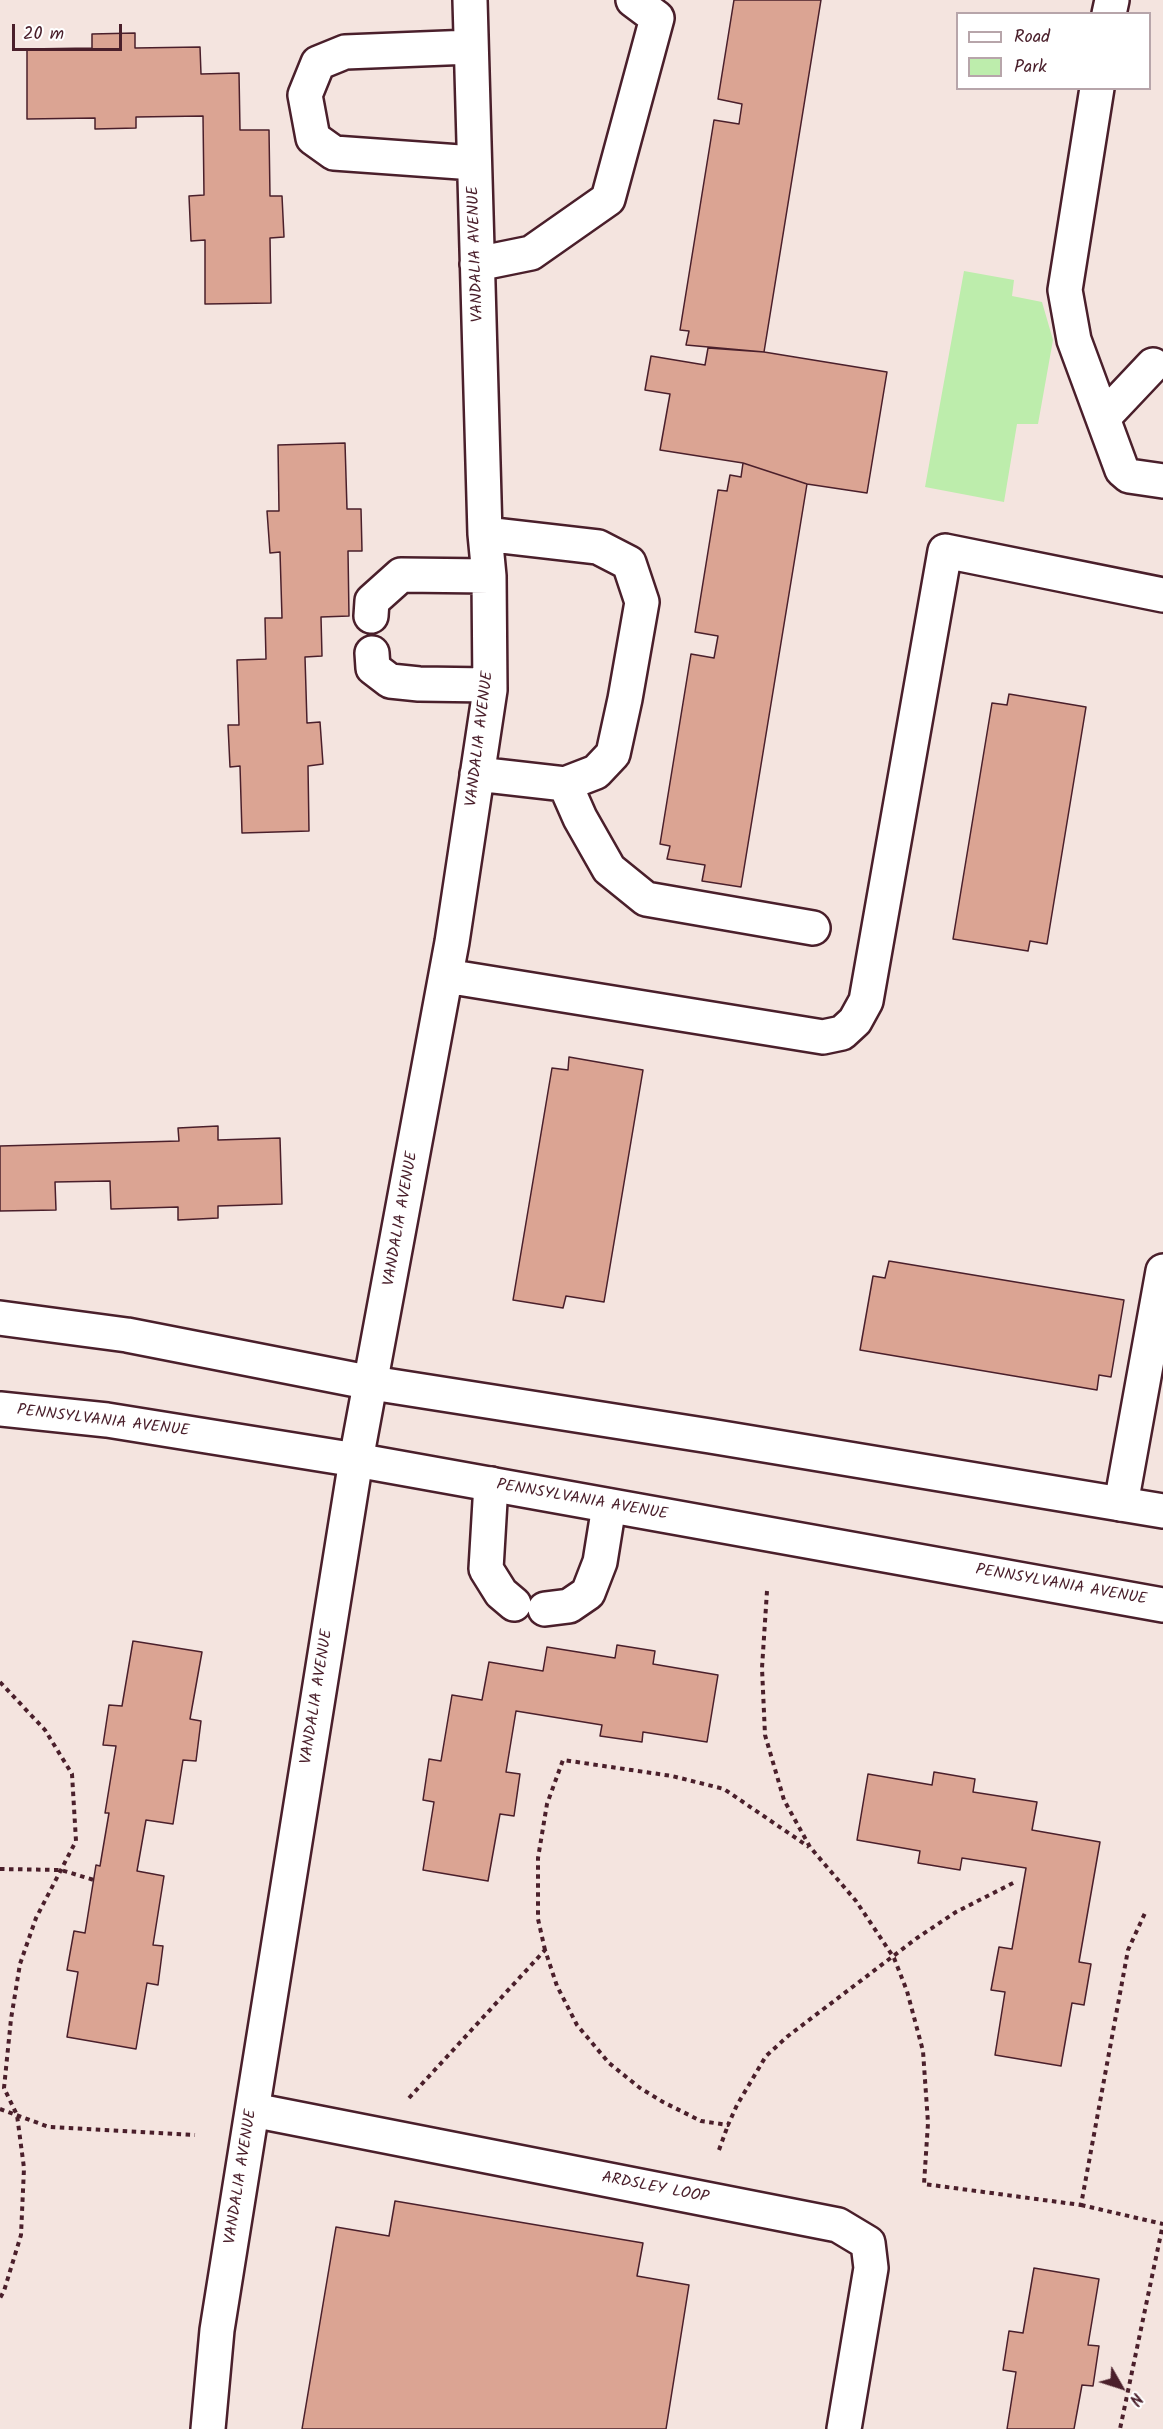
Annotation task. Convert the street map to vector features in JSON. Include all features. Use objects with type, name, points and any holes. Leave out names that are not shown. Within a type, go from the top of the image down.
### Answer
[{"type":"street","name":"VANDALIA AVENUE","points":[[208,2429],[217,2330],[356,1460],[446,976],[490,686],[489,576],[485,534],[470,0]]},
{"type":"street","points":[[477,264],[531,254],[608,199],[657,18],[633,0]]},
{"type":"street","points":[[471,47],[345,52],[318,63],[305,95],[313,138],[333,153],[474,163]]},
{"type":"street","points":[[1097,90],[1065,290],[1074,340],[1122,471],[1129,476],[1163,481]]},
{"type":"street","points":[[1103,418],[1153,365]]},
{"type":"street","points":[[477,774],[565,784],[596,772],[613,754],[642,602],[629,563],[598,547],[485,534]]},
{"type":"street","points":[[446,976],[823,1037],[842,1033],[855,1021],[866,1001],[945,551],[1163,595]]},
{"type":"street","points":[[371,616],[372,601],[402,575],[489,576]]},
{"type":"street","points":[[372,653],[373,668],[390,681],[490,686]]},
{"type":"street","points":[[565,784],[580,818],[609,869],[646,899],[813,928]]},
{"type":"street","points":[[1121,1504],[1163,1271]]},
{"type":"street","points":[[0,1318],[127,1335],[372,1383],[1163,1511]]},
{"type":"street","name":"PENNSYLVANIA AVENUE","points":[[0,1409],[107,1420],[356,1460],[1163,1605]]},
{"type":"street","points":[[491,1484],[486,1569],[501,1593],[529,1606],[569,1606],[588,1593],[600,1562],[609,1506]]},
{"type":"street","name":"ARDSLEY LOOP","points":[[253,2110],[838,2225],[868,2243],[871,2268],[844,2429]]},
{"type":"path","points":[[767,1591],[762,1668],[765,1735],[784,1800],[810,1847],[856,1901],[894,1958],[907,1991],[923,2051],[928,2122],[924,2184],[1081,2205],[1162,2224],[1120,2429]]},
{"type":"path","points":[[0,1683],[45,1730],[72,1774],[76,1841],[36,1918],[20,1964],[11,2019],[4,2088],[17,2115],[24,2168],[21,2235],[0,2298]]},
{"type":"path","points":[[728,2125],[700,2121],[640,2088],[609,2063],[577,2025],[557,1986],[538,1919],[538,1858],[547,1804],[563,1760],[672,1776],[724,1789],[810,1847]]},
{"type":"path","points":[[0,1869],[61,1869],[94,1881]]},
{"type":"path","points":[[719,2150],[736,2105],[766,2055],[917,1938],[956,1912],[1015,1882]]},
{"type":"path","points":[[1081,2205],[1128,1950],[1145,1913]]},
{"type":"path","points":[[409,2098],[545,1950]]},
{"type":"path","points":[[0,2109],[49,2127],[195,2135]]},
{"type":"green space","points":[[964,271],[1014,280],[1012,296],[1042,302],[1053,340],[1038,424],[1017,424],[1004,502],[925,487]]},
{"type":"building","points":[[734,0],[821,0],[764,352],[686,345],[689,331],[680,330],[714,120],[739,124],[742,104],[718,99]]},
{"type":"building","points":[[135,33],[135,48],[200,47],[201,74],[239,73],[240,130],[269,130],[270,196],[282,196],[284,237],[270,238],[271,303],[205,304],[205,240],[191,241],[189,196],[204,195],[203,116],[136,117],[136,128],[95,129],[95,118],[27,119],[27,49],[92,48],[92,34]]},
{"type":"building","points":[[708,348],[764,352],[887,372],[867,493],[807,484],[743,463],[660,450],[670,394],[645,390],[651,356],[705,365]]},
{"type":"building","points":[[345,443],[347,509],[361,509],[362,551],[348,551],[349,616],[321,617],[322,656],[305,657],[307,723],[320,722],[323,764],[308,766],[309,831],[242,833],[240,766],[230,767],[228,725],[239,725],[237,660],[266,659],[265,618],[282,618],[280,552],[270,553],[267,511],[279,511],[278,445]]},
{"type":"building","points":[[743,463],[807,484],[741,887],[702,881],[705,865],[667,859],[670,846],[660,844],[691,654],[714,658],[718,636],[695,632],[718,490],[727,491],[730,475],[741,477]]},
{"type":"building","points":[[1009,694],[1086,707],[1047,944],[1030,941],[1028,951],[953,939],[992,703],[1007,705]]},
{"type":"building","points":[[569,1057],[643,1070],[604,1302],[566,1296],[563,1308],[513,1300],[552,1068],[568,1070]]},
{"type":"building","points":[[218,1126],[218,1140],[280,1138],[282,1204],[218,1206],[218,1218],[178,1220],[178,1207],[111,1209],[110,1181],[55,1182],[56,1210],[0,1211],[0,1146],[179,1141],[178,1128]]},
{"type":"building","points":[[889,1261],[1124,1300],[1111,1377],[1099,1375],[1097,1390],[860,1350],[873,1276],[885,1278]]},
{"type":"building","points":[[133,1641],[202,1652],[190,1719],[201,1721],[196,1761],[183,1760],[173,1824],[146,1820],[137,1871],[164,1876],[153,1945],[163,1946],[158,1985],[147,1983],[136,2049],[67,2037],[78,1972],[67,1970],[74,1931],[85,1933],[96,1865],[100,1866],[109,1813],[105,1813],[116,1746],[103,1745],[109,1705],[122,1706]]},
{"type":"building","points":[[617,1645],[655,1651],[653,1664],[718,1675],[707,1742],[643,1732],[642,1742],[600,1736],[602,1725],[516,1711],[506,1772],[520,1774],[514,1816],[500,1814],[488,1881],[423,1870],[434,1802],[423,1800],[429,1759],[441,1761],[452,1695],[482,1700],[489,1662],[543,1671],[547,1647],[615,1658]]},
{"type":"building","points":[[934,1772],[975,1779],[973,1792],[1037,1802],[1032,1830],[1100,1842],[1079,1962],[1091,1964],[1084,2005],[1072,2003],[1061,2066],[995,2055],[1005,1992],[991,1990],[999,1947],[1012,1949],[1026,1868],[962,1858],[960,1870],[918,1863],[920,1851],[857,1840],[868,1774],[932,1785]]},
{"type":"building","points":[[395,2201],[643,2243],[637,2276],[689,2285],[666,2429],[302,2429],[336,2227],[389,2236]]},
{"type":"building","points":[[1034,2268],[1099,2279],[1088,2345],[1099,2346],[1093,2386],[1082,2385],[1074,2429],[1007,2429],[1016,2372],[1003,2370],[1009,2331],[1023,2333]]}]
